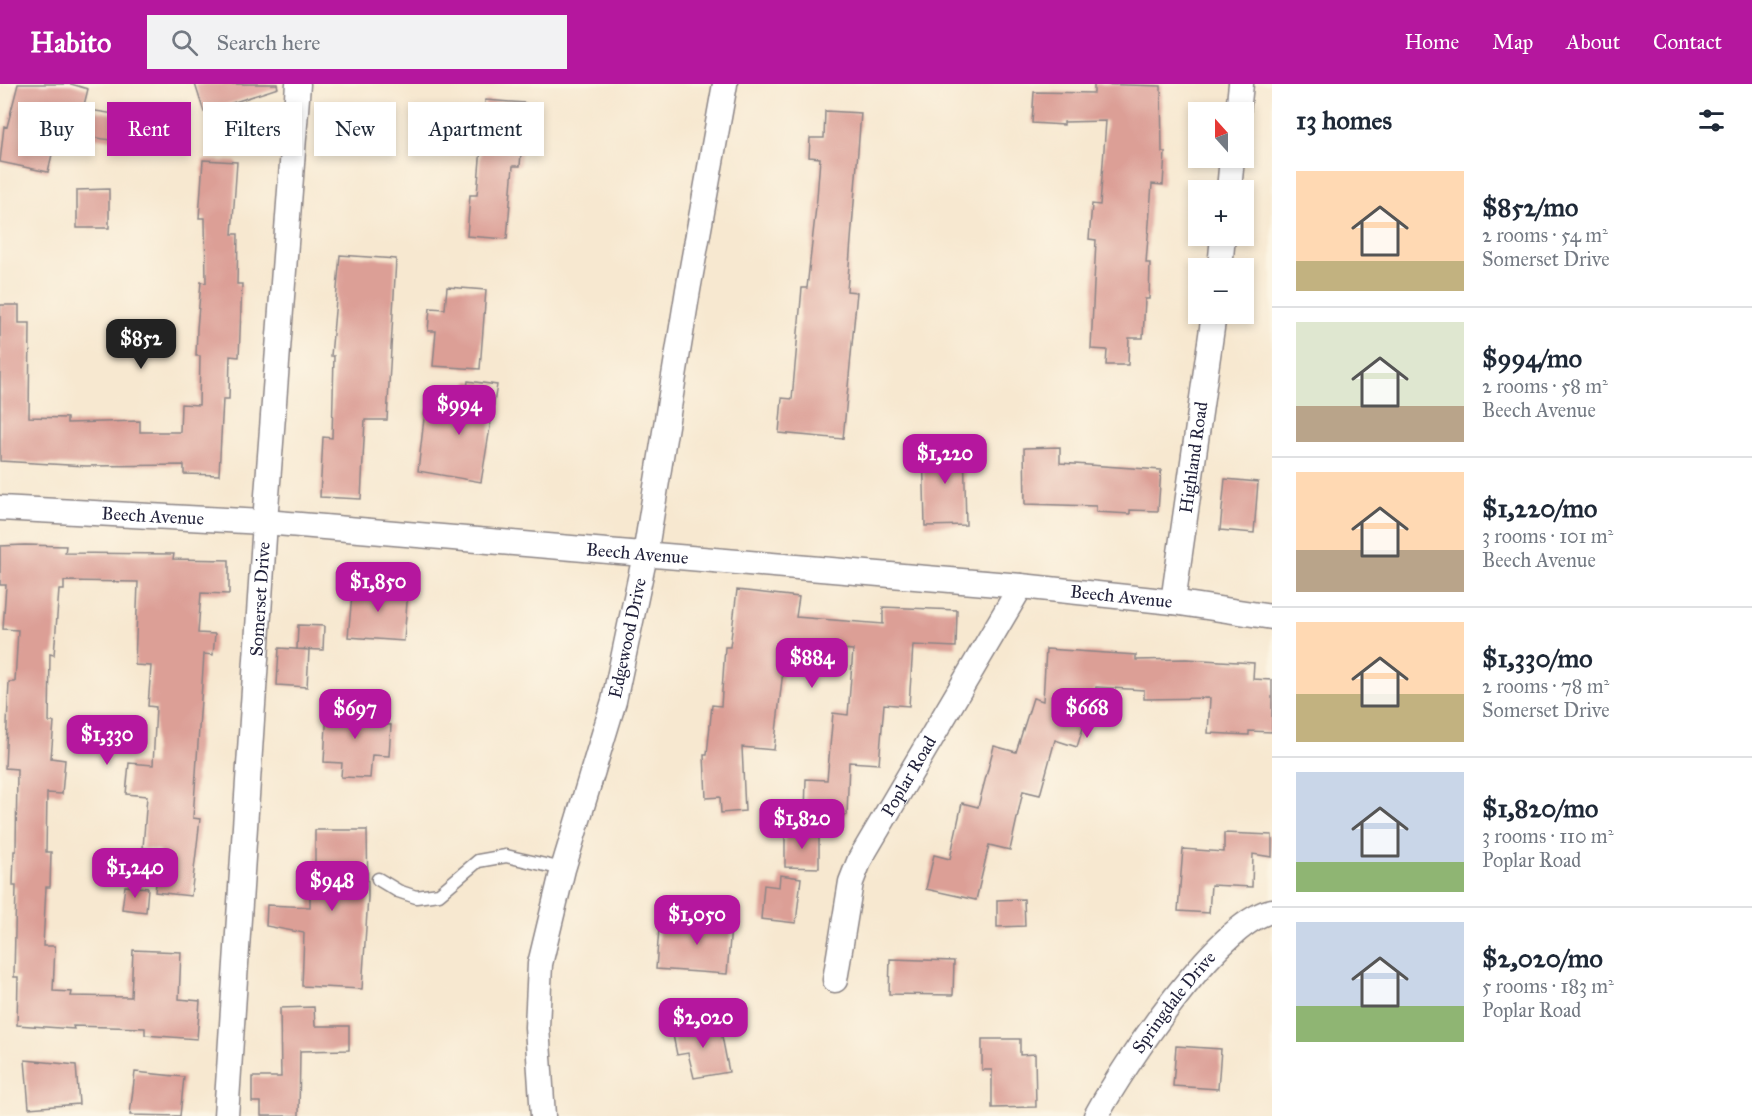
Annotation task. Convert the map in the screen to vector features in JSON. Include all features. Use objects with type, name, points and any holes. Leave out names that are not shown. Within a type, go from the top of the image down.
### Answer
[{"type":"street","name":"Somerset Drive","points":[[226,1116],[265,522],[298,84]]},
{"type":"street","name":"Edgewood Drive","points":[[543,1116],[537,1027],[540,964],[563,869],[614,701],[645,555],[688,290],[725,84]]},
{"type":"street","points":[[1239,102],[1241,84]]},
{"type":"street","name":"Highland Road","points":[[1173,602],[1213,324]]},
{"type":"street","name":"Beech Avenue","points":[[0,508],[265,522],[1021,586],[1173,602],[1272,617]]},
{"type":"street","name":"Poplar Road","points":[[835,980],[851,882],[860,859],[1021,586]]},
{"type":"street","name":"Springdale Drive","points":[[1096,1116],[1115,1081],[1171,1002],[1240,926],[1258,913],[1272,911]]},
{"type":"lane","points":[[378,879],[398,891],[416,897],[439,894],[478,861],[506,856],[563,869]]},
{"type":"building","points":[[18,84],[71,84],[88,89],[85,102],[18,102],[18,156],[52,156],[48,172],[0,162],[4,126],[7,127]]},
{"type":"building","points":[[195,84],[277,84],[278,88],[235,102],[203,102],[203,109]]},
{"type":"building","points":[[1094,84],[1161,86],[1162,152],[1165,152],[1163,185],[1152,184],[1146,263],[1150,263],[1149,299],[1145,299],[1143,338],[1129,338],[1128,365],[1106,365],[1107,350],[1091,349],[1096,240],[1089,239],[1092,204],[1100,205],[1106,121],[1064,122],[1064,125],[1032,123],[1034,92],[1094,93]]},
{"type":"building","points":[[485,100],[512,102],[485,102]]},
{"type":"building","points":[[95,111],[107,113],[107,140],[95,138]]},
{"type":"building","points":[[825,111],[861,113],[847,291],[857,292],[843,439],[779,433],[782,398],[792,399],[802,288],[807,288],[817,198],[820,158],[809,157],[810,138],[824,138]]},
{"type":"building","points":[[480,156],[521,156],[520,166],[513,166],[507,239],[467,236],[470,195],[477,195]]},
{"type":"building","points":[[203,160],[237,162],[232,234],[238,234],[237,284],[242,284],[239,357],[230,356],[229,399],[223,399],[219,475],[184,474],[184,465],[86,466],[0,461],[0,305],[19,305],[19,323],[30,323],[29,417],[67,418],[67,423],[140,421],[140,432],[180,432],[181,404],[199,405],[200,356],[196,356],[197,329],[201,282],[206,283],[205,218],[199,218]]},
{"type":"building","points":[[109,189],[109,228],[77,228],[77,190]]},
{"type":"building","points":[[340,255],[396,259],[387,420],[365,420],[361,499],[320,497],[323,437],[332,438],[334,356],[331,356]]},
{"type":"building","points":[[447,287],[486,290],[480,369],[433,366],[436,331],[428,331],[430,308],[445,309]]},
{"type":"building","points":[[468,381],[497,385],[481,482],[418,471],[425,410],[463,416]]},
{"type":"building","points":[[964,443],[966,525],[925,526],[923,445]]},
{"type":"building","points":[[1060,447],[1060,463],[1161,470],[1158,511],[1130,510],[1130,514],[1096,512],[1096,506],[1025,504],[1024,448]]},
{"type":"building","points":[[1225,479],[1258,482],[1254,533],[1220,530]]},
{"type":"building","points":[[0,546],[66,546],[65,553],[174,554],[173,559],[229,560],[229,594],[201,593],[198,633],[215,634],[213,655],[204,654],[193,818],[200,819],[191,896],[155,892],[160,850],[143,848],[147,796],[126,794],[129,763],[153,765],[156,707],[148,706],[151,666],[135,665],[138,582],[64,581],[64,590],[59,590],[54,655],[50,654],[49,722],[54,722],[51,758],[65,760],[62,794],[47,793],[46,852],[51,852],[50,887],[46,887],[43,946],[55,946],[53,991],[72,992],[71,996],[131,997],[133,950],[181,952],[179,999],[200,1001],[197,1039],[145,1035],[145,1028],[73,1026],[74,1029],[17,1025],[18,977],[14,977],[16,886],[13,886],[14,851],[16,851],[17,769],[5,768],[9,682],[15,682],[18,630],[3,629],[6,585],[0,585]]},
{"type":"building","points":[[353,585],[408,589],[404,641],[348,637]]},
{"type":"building","points":[[737,590],[799,597],[796,617],[883,624],[883,607],[957,610],[956,647],[913,645],[909,706],[884,704],[879,764],[849,762],[847,815],[805,814],[806,779],[827,780],[833,713],[848,715],[853,650],[786,644],[774,750],[742,747],[745,811],[721,813],[720,797],[706,798],[704,755],[707,755],[712,705],[721,706],[725,647],[730,647]]},
{"type":"building","points":[[298,625],[324,626],[323,650],[297,649]]},
{"type":"building","points":[[279,648],[309,650],[307,687],[277,685]]},
{"type":"building","points":[[1046,649],[1136,655],[1136,660],[1186,659],[1254,663],[1253,679],[1272,680],[1272,732],[1249,731],[1249,735],[1208,733],[1210,698],[1144,699],[1144,690],[1096,687],[1077,747],[1055,740],[1040,795],[1023,791],[1010,850],[989,845],[976,900],[926,889],[934,855],[950,859],[962,803],[978,807],[994,746],[1016,752],[1033,698],[1043,701]]},
{"type":"building","points":[[327,708],[379,711],[378,724],[391,725],[389,756],[372,755],[370,778],[341,777],[342,763],[324,762]]},
{"type":"building","points":[[315,830],[367,830],[368,897],[362,989],[302,986],[304,933],[266,926],[267,905],[310,907],[310,863],[315,863]]},
{"type":"building","points":[[785,831],[819,832],[819,868],[785,867]]},
{"type":"building","points":[[1224,833],[1272,835],[1272,857],[1253,854],[1252,887],[1211,885],[1209,913],[1178,911],[1183,849],[1224,852]]},
{"type":"building","points":[[780,875],[801,878],[796,923],[761,919],[764,885],[779,887]]},
{"type":"building","points":[[125,886],[148,888],[146,912],[122,909]]},
{"type":"building","points":[[1024,899],[1025,926],[997,927],[997,900]]},
{"type":"building","points":[[697,912],[732,915],[727,974],[656,969],[659,928],[696,930]]},
{"type":"building","points":[[890,959],[954,961],[953,995],[889,994]]},
{"type":"building","points":[[314,1007],[315,1026],[349,1026],[349,1050],[300,1051],[299,1116],[261,1116],[261,1102],[252,1102],[252,1077],[281,1077],[280,1008]]},
{"type":"building","points":[[719,1021],[729,1072],[694,1078],[688,1053],[677,1055],[672,1030]]},
{"type":"building","points":[[982,1039],[1020,1039],[1020,1055],[1035,1054],[1036,1107],[992,1108],[992,1070],[982,1070]]},
{"type":"building","points":[[1176,1046],[1221,1049],[1218,1089],[1173,1086]]},
{"type":"building","points":[[25,1060],[76,1065],[79,1104],[29,1108]]},
{"type":"building","points":[[135,1072],[184,1077],[180,1116],[130,1115]]}]
